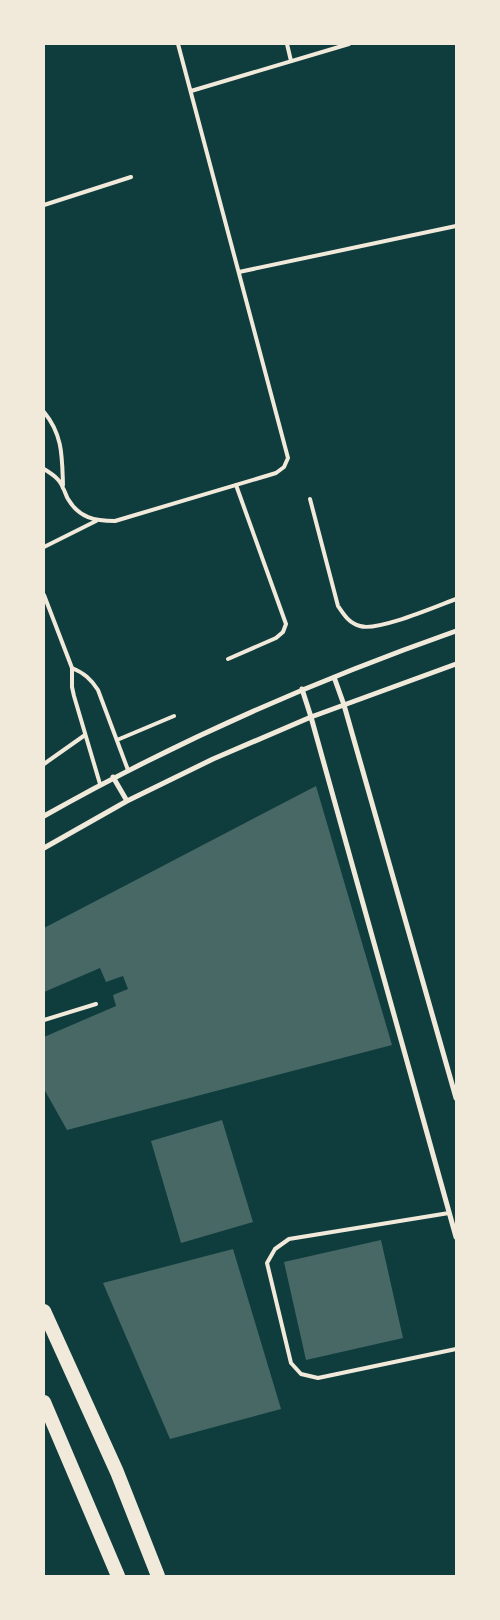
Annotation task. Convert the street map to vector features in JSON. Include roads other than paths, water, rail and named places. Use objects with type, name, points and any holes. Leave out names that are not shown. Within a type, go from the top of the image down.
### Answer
[{"type":"highway","points":[[44,1311],[117,1472],[158,1576]]},
{"type":"highway","points":[[44,1402],[118,1576]]},
{"type":"street","points":[[44,816],[128,770],[302,690],[456,631]]},
{"type":"street","points":[[44,848],[126,801],[213,759],[311,717],[456,664]]},
{"type":"street","points":[[334,677],[344,705],[456,1098]]},
{"type":"street","points":[[302,690],[456,1236]]},
{"type":"street","points":[[114,777],[126,801]]},
{"type":"lane","points":[[44,469],[53,474],[62,485],[68,499],[80,513],[96,521],[115,521],[276,473],[284,467],[288,458],[178,44]]},
{"type":"lane","points":[[287,44],[291,60]]},
{"type":"lane","points":[[190,91],[349,44]]},
{"type":"lane","points":[[44,205],[131,177]]},
{"type":"lane","points":[[239,272],[456,226]]},
{"type":"lane","points":[[44,412],[53,423],[62,451],[62,485]]},
{"type":"lane","points":[[228,659],[276,638],[283,632],[286,624],[236,485]]},
{"type":"lane","points":[[310,499],[338,606],[346,619],[361,627],[377,627],[456,599]]},
{"type":"lane","points":[[44,547],[96,521]]},
{"type":"lane","points":[[44,594],[72,668],[72,687],[100,784]]},
{"type":"lane","points":[[72,668],[82,672],[92,680],[98,690],[128,770]]},
{"type":"lane","points":[[117,740],[174,716]]},
{"type":"lane","points":[[44,764],[85,735]]},
{"type":"lane","points":[[44,1020],[96,1004]]},
{"type":"lane","points":[[449,1213],[289,1239],[275,1249],[267,1263],[291,1363],[301,1374],[318,1378],[456,1349]]}]
